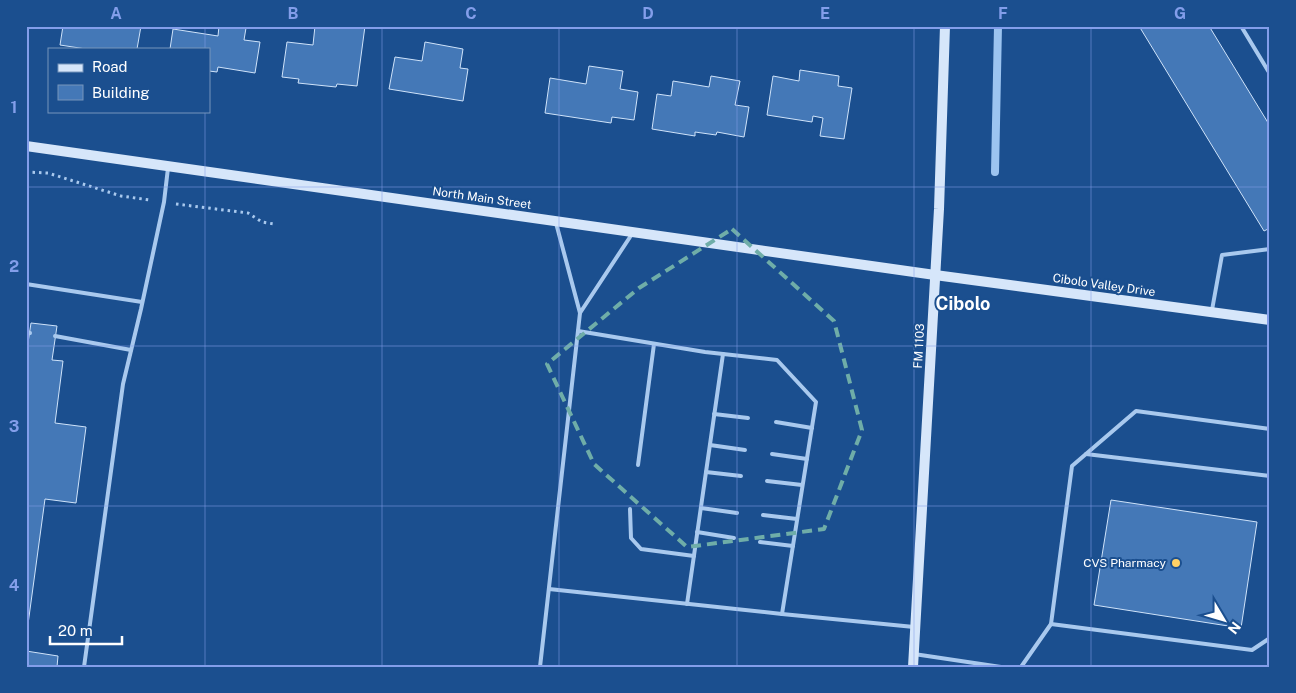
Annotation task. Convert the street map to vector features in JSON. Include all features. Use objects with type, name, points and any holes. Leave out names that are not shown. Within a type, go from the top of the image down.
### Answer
[{"type":"main road","name":"FM 1103","points":[[913,667],[939,209],[945,26]]},
{"type":"main road","name":"North Main Street","points":[[26,146],[935,275]]},
{"type":"main road","name":"Cibolo Valley Drive","points":[[935,275],[1270,320]]},
{"type":"lane","points":[[1242,26],[1270,74]]},
{"type":"lane","points":[[84,667],[123,384],[164,202],[168,166]]},
{"type":"lane","points":[[540,667],[580,313],[556,221]]},
{"type":"lane","points":[[580,313],[634,232]]},
{"type":"lane","points":[[1212,312],[1222,255],[1270,249]]},
{"type":"lane","points":[[26,284],[142,302]]},
{"type":"lane","points":[[578,331],[654,344],[777,360],[816,402],[782,614]]},
{"type":"lane","points":[[55,336],[131,350]]},
{"type":"lane","points":[[638,465],[654,344]]},
{"type":"lane","points":[[687,604],[723,354]]},
{"type":"lane","points":[[1021,667],[1051,624],[1072,466],[1136,412],[1270,428]]},
{"type":"lane","points":[[714,414],[748,418]]},
{"type":"lane","points":[[776,422],[812,428]]},
{"type":"lane","points":[[710,445],[745,450]]},
{"type":"lane","points":[[772,454],[807,459]]},
{"type":"lane","points":[[1086,454],[1270,476]]},
{"type":"lane","points":[[706,472],[741,476]]},
{"type":"lane","points":[[768,481],[802,485]]},
{"type":"lane","points":[[701,508],[737,513]]},
{"type":"lane","points":[[630,509],[631,538],[641,549],[694,556]]},
{"type":"lane","points":[[763,515],[797,520]]},
{"type":"lane","points":[[697,532],[734,538]]},
{"type":"lane","points":[[760,542],[793,546]]},
{"type":"lane","points":[[549,589],[916,627]]},
{"type":"lane","points":[[1051,624],[1252,650],[1270,638]]},
{"type":"lane","points":[[914,654],[1001,667]]},
{"type":"highlighted area","points":[[732,229],[834,321],[862,430],[824,529],[687,547],[594,464],[547,364],[639,288]]},
{"type":"building","points":[[63,26],[141,26],[137,48],[80,48],[60,45]]},
{"type":"building","points":[[219,26],[238,26],[246,28],[244,40],[260,42],[255,73],[218,67],[217,72],[210,71],[210,48],[170,48],[173,29],[218,36]]},
{"type":"building","points":[[315,26],[365,26],[357,86],[337,84],[336,87],[298,83],[299,79],[282,77],[287,42],[313,45]]},
{"type":"building","points":[[1139,26],[1209,26],[1270,126],[1270,228],[1264,231]]},
{"type":"building","points":[[425,42],[463,49],[460,68],[468,69],[463,101],[389,89],[395,57],[422,61]]},
{"type":"building","points":[[589,66],[623,71],[620,89],[638,92],[634,120],[612,117],[611,123],[545,113],[550,78],[586,84]]},
{"type":"building","points":[[800,70],[839,76],[838,86],[852,88],[844,139],[820,136],[823,118],[813,116],[812,122],[767,115],[773,76],[799,81]]},
{"type":"building","points":[[711,76],[740,81],[735,105],[749,107],[744,137],[717,132],[716,135],[695,132],[695,136],[652,129],[657,94],[671,96],[673,81],[709,87]]},
{"type":"building","points":[[31,323],[57,326],[52,360],[63,361],[55,423],[86,427],[76,503],[45,499],[26,639],[26,356]]},
{"type":"building","name":"CVS Pharmacy","points":[[1111,500],[1257,522],[1241,628],[1094,605]]},
{"type":"building","points":[[26,651],[58,656],[57,667],[26,667]]},
{"type":"waterway","points":[[995,172],[998,26]]},
{"type":"place","name":"CVS Pharmacy","points":[[1176,563]]},
{"type":"district","name":"Cibolo","points":[[963,304]]}]
